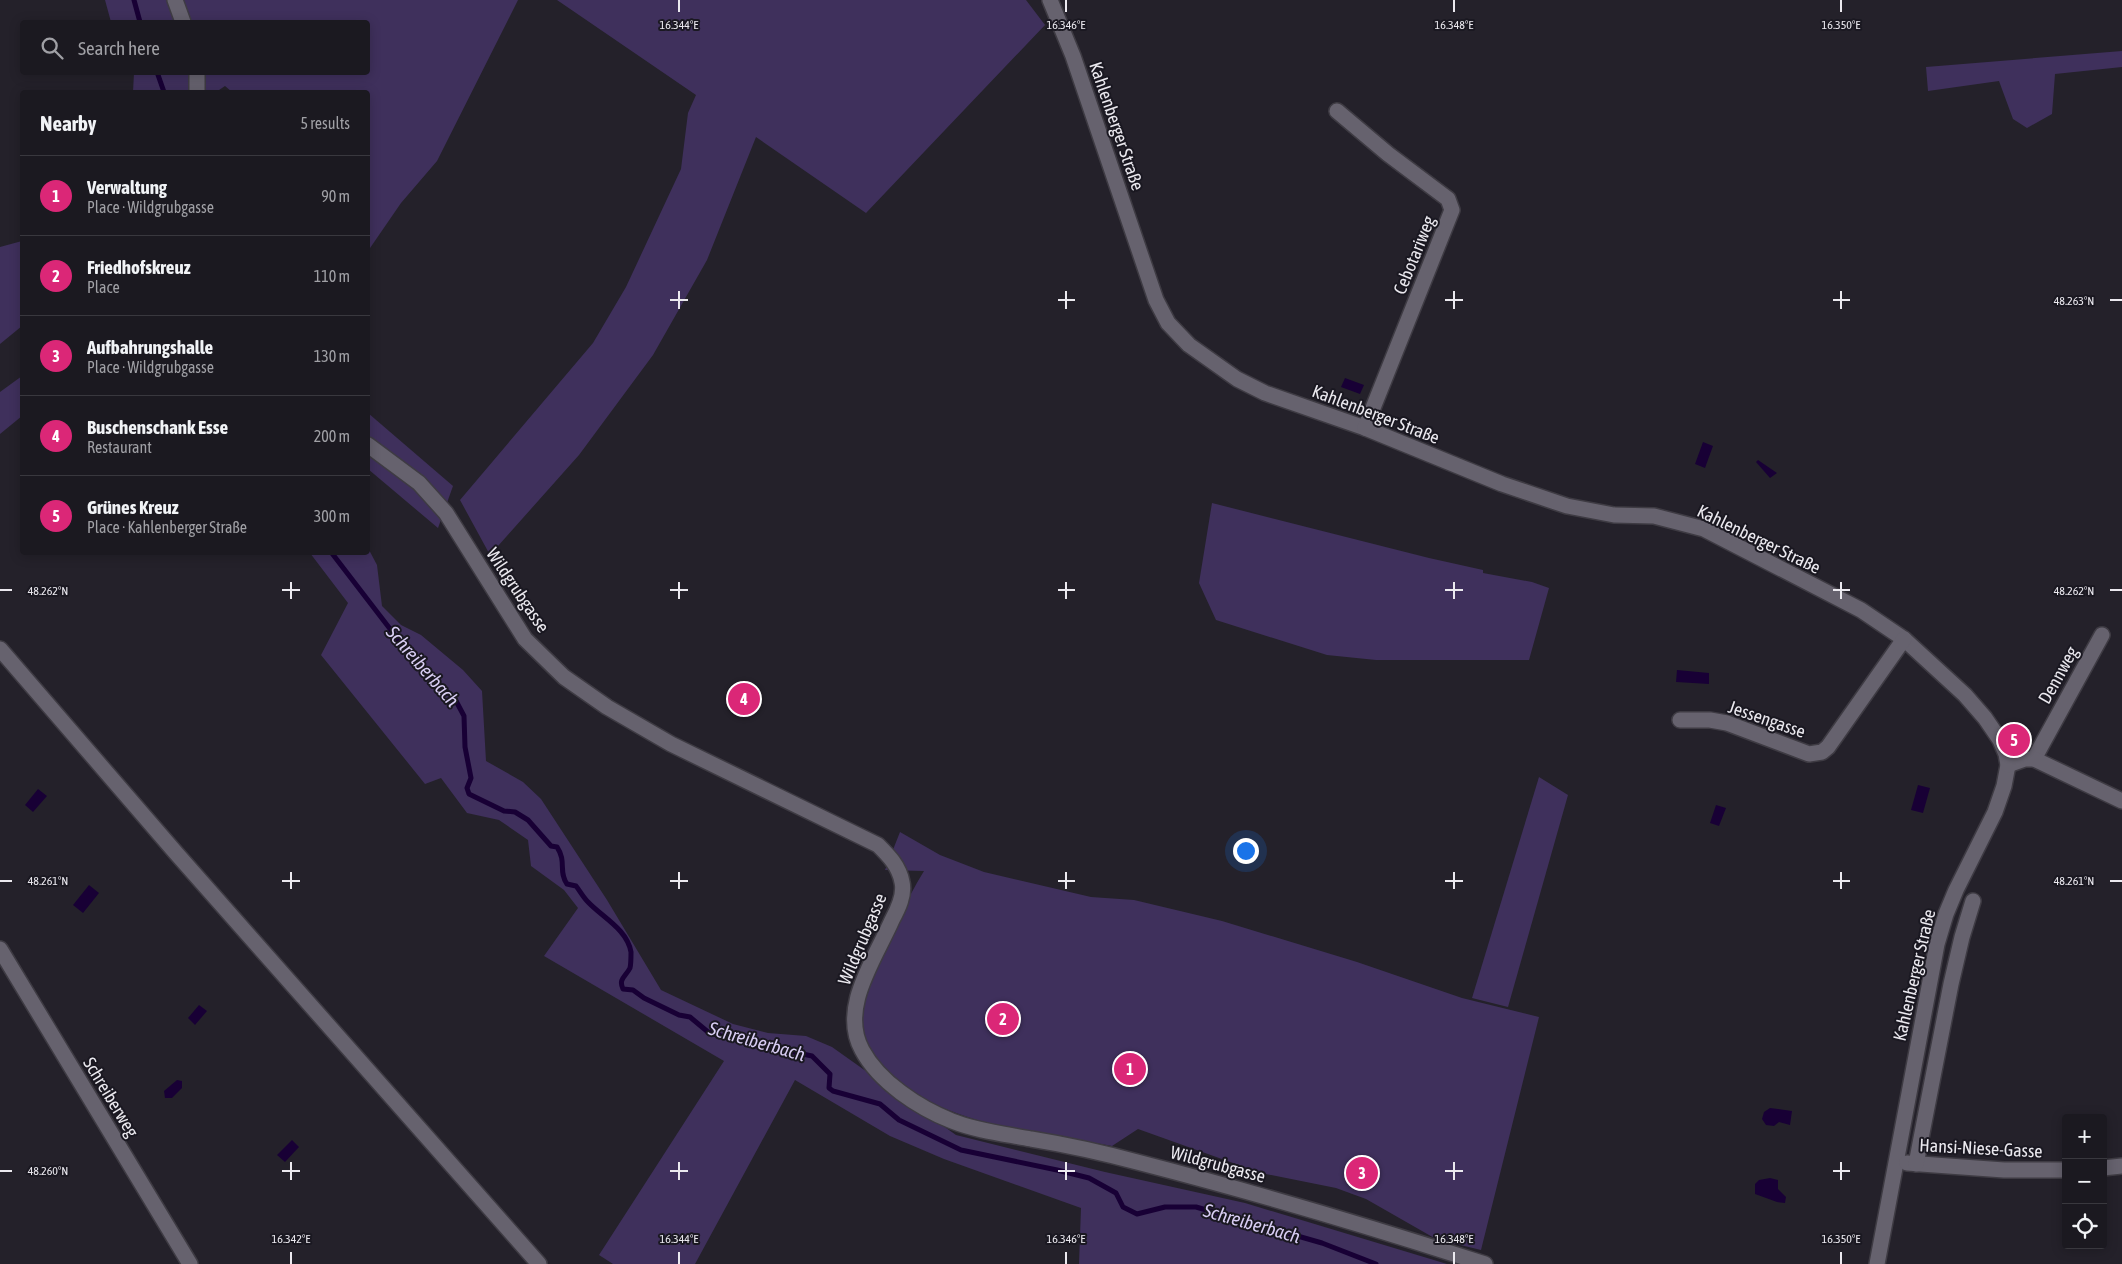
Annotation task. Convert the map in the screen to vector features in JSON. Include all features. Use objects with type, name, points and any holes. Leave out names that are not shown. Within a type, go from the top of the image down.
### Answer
[{"type":"street","points":[[175,0],[182,20]]},
{"type":"street","name":"Kahlenberger Straße","points":[[1050,0],[1073,56],[1147,276],[1162,314],[1189,345],[1237,379],[1265,393],[1365,428],[1502,484],[1567,506],[1614,515],[1654,516],[1704,530],[1861,610],[1904,639],[1966,696],[1986,718],[2000,740],[2006,754],[2008,765],[2004,786],[1995,812],[1956,890],[1937,944],[1877,1264]]},
{"type":"street","points":[[197,75],[197,90]]},
{"type":"street","name":"Cebotariweg","points":[[1337,111],[1388,154],[1448,199],[1452,206],[1365,428]]},
{"type":"street","name":"Wildgrubgasse","points":[[370,446],[420,483],[446,513],[524,639],[564,677],[671,744],[878,845],[895,862],[902,883],[900,904],[857,995],[854,1021],[858,1041],[863,1052],[882,1075],[921,1105],[953,1122],[1142,1163],[1280,1200],[1485,1264]]},
{"type":"street","name":"Dennweg","points":[[2034,759],[2102,635]]},
{"type":"street","name":"Jessengasse","points":[[1680,720],[1710,720],[1727,723],[1809,754],[1822,752],[1828,747],[1904,639]]},
{"type":"street","points":[[0,649],[182,860],[539,1264]]},
{"type":"street","points":[[2008,765],[2025,759],[2034,759],[2122,801]]},
{"type":"street","points":[[1916,1164],[1951,984],[1973,901]]},
{"type":"street","name":"Schreiberweg","points":[[0,949],[190,1264]]},
{"type":"street","name":"Hansi-Niese-Gasse","points":[[1895,1161],[2004,1170],[2062,1170]]},
{"type":"street","points":[[2107,1168],[2122,1166]]},
{"type":"shaded area","points":[[105,0],[518,0],[437,161],[401,203],[370,248],[370,90],[230,90],[225,86],[219,90],[133,90],[134,75],[370,75],[370,20],[110,20]]},
{"type":"shaded area","points":[[557,0],[1026,0],[1045,25],[866,213],[756,137],[707,260],[653,355],[579,455],[490,555],[460,500],[593,343],[626,287],[681,169],[688,113],[696,95]]},
{"type":"shaded area","points":[[2122,51],[2122,67],[2055,74],[2052,114],[2027,128],[2013,119],[1999,81],[1928,91],[1926,67]]},
{"type":"shaded area","points":[[20,242],[20,328],[0,344],[0,247]]},
{"type":"shaded area","points":[[20,377],[20,418],[0,434],[0,392]]},
{"type":"shaded area","points":[[1345,378],[1364,385],[1360,394],[1341,387]]},
{"type":"shaded area","points":[[370,415],[453,486],[438,528],[370,471]]},
{"type":"shaded area","points":[[1703,442],[1713,446],[1705,468],[1695,464]]},
{"type":"shaded area","points":[[1758,460],[1777,473],[1770,478],[1756,462]]},
{"type":"shaded area","points":[[1212,503],[1483,570],[1483,573],[1532,582],[1549,588],[1529,660],[1376,660],[1327,655],[1216,620],[1199,583]]},
{"type":"shaded area","points":[[370,552],[377,565],[382,606],[401,625],[421,635],[463,670],[482,691],[486,761],[523,782],[541,799],[607,900],[661,990],[733,1024],[768,1033],[806,1036],[832,1047],[956,1135],[1105,1172],[1245,1203],[1447,1264],[1079,1264],[1081,1208],[944,1159],[890,1136],[795,1080],[695,1264],[613,1264],[599,1255],[724,1061],[544,956],[578,908],[564,890],[531,866],[528,840],[499,820],[467,813],[441,778],[425,784],[321,655],[348,603],[312,555],[370,555]]},
{"type":"shaded area","points":[[1677,670],[1709,673],[1709,684],[1676,682]]},
{"type":"shaded area","points":[[1539,777],[1568,795],[1508,1007],[1472,998]]},
{"type":"shaded area","points":[[1918,785],[1930,788],[1923,813],[1911,810]]},
{"type":"shaded area","points":[[38,789],[47,796],[33,812],[25,805]]},
{"type":"shaded area","points":[[1716,805],[1726,808],[1719,826],[1710,823]]},
{"type":"shaded area","points":[[900,832],[940,855],[984,872],[1091,897],[1134,900],[1222,921],[1357,962],[1462,998],[1539,1017],[1481,1250],[1436,1239],[1366,1199],[1336,1188],[1261,1173],[1138,1129],[1112,1146],[1017,1130],[984,1122],[922,1098],[897,1080],[876,1058],[868,1045],[860,1016],[862,997],[905,906],[924,871],[885,870]]},
{"type":"shaded area","points":[[89,885],[99,893],[83,913],[73,905]]},
{"type":"shaded area","points":[[199,1005],[207,1011],[195,1025],[188,1018]]},
{"type":"shaded area","points":[[177,1080],[182,1081],[182,1088],[172,1098],[165,1098],[164,1091]]},
{"type":"shaded area","points":[[1770,1108],[1792,1111],[1790,1125],[1779,1122],[1774,1126],[1766,1125],[1762,1119],[1764,1112]]},
{"type":"shaded area","points":[[292,1140],[299,1147],[285,1162],[277,1155]]},
{"type":"shaded area","points":[[1770,1178],[1778,1180],[1778,1189],[1786,1197],[1785,1203],[1755,1194],[1755,1184],[1759,1180]]},
{"type":"waterway","name":"Schreiberbach","points":[[134,0],[139,20]]},
{"type":"waterway","name":"Schreiberbach","points":[[158,75],[163,90]]},
{"type":"waterway","name":"Schreiberbach","points":[[333,555],[417,664],[455,699],[464,716],[465,747],[471,778],[467,788],[469,794],[504,811],[515,812],[528,820],[551,846],[557,847],[562,857],[563,875],[567,884],[576,886],[588,902],[625,937],[629,944],[631,958],[630,968],[621,983],[623,989],[633,990],[644,998],[679,1015],[690,1017],[708,1032],[812,1056],[830,1074],[829,1088],[833,1091],[880,1104],[899,1120],[961,1150],[1089,1178],[1116,1193],[1123,1207],[1137,1214],[1165,1207],[1196,1207],[1322,1243],[1376,1264]]},
{"type":"place","name":"Buschenschank Esse","points":[[744,699]]},
{"type":"place","name":"Grünes Kreuz","points":[[2014,740]]},
{"type":"place","name":"Friedhofskreuz","points":[[1003,1019]]},
{"type":"place","name":"Verwaltung","points":[[1130,1069]]},
{"type":"place","name":"Aufbahrungshalle","points":[[1362,1173]]}]
